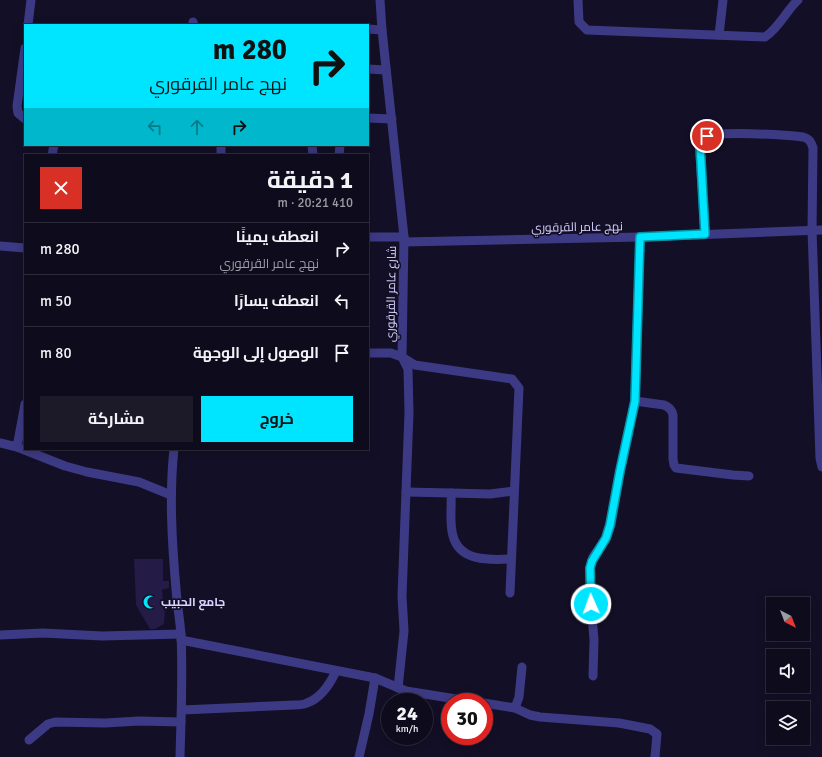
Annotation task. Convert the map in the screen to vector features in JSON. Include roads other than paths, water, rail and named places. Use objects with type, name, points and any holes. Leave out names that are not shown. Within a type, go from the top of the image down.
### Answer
[{"type":"street","points":[[28,24],[32,0]]},
{"type":"street","name":"شارع عامر القرقوري","points":[[380,0],[404,240],[402,357],[415,365],[512,379],[519,388],[510,593]]},
{"type":"street","points":[[578,0],[579,22],[587,30],[765,37],[772,32],[798,0]]},
{"type":"street","points":[[719,36],[723,0]]},
{"type":"street","points":[[369,29],[382,30]]},
{"type":"street","points":[[24,55],[17,106],[18,113],[24,118]]},
{"type":"street","points":[[369,69],[386,70]]},
{"type":"street","points":[[369,118],[392,119]]},
{"type":"street","points":[[705,234],[700,144],[702,139],[707,136],[719,135],[808,138],[813,148],[812,230],[820,458],[822,467]]},
{"type":"street","name":"نهج عامر القرقوري","points":[[369,237],[404,240],[640,237],[822,230]]},
{"type":"street","points":[[593,676],[594,640],[590,592],[590,568],[593,557],[606,538],[610,525],[635,401],[640,237]]},
{"type":"street","points":[[0,246],[24,248]]},
{"type":"street","points":[[369,353],[391,353],[402,357],[408,369],[409,390],[402,596],[404,631],[398,688]]},
{"type":"street","points":[[635,401],[664,405],[672,411],[674,415],[673,459],[676,468],[749,476]]},
{"type":"street","points":[[17,447],[24,409]]},
{"type":"street","points":[[0,443],[24,450]]},
{"type":"street","points":[[25,450],[65,466],[87,472],[139,482],[171,495]]},
{"type":"street","points":[[174,450],[171,495],[176,589],[181,637],[182,710],[180,757]]},
{"type":"street","points":[[406,492],[490,494],[514,491]]},
{"type":"street","points":[[451,493],[452,526],[456,544],[473,557],[484,560],[511,559]]},
{"type":"street","points":[[0,635],[42,633],[102,636],[181,637],[336,671],[375,678],[406,691],[441,697]]},
{"type":"street","points":[[515,708],[519,697],[522,667]]},
{"type":"street","points":[[182,710],[294,706],[307,703],[319,695],[330,684],[336,671]]},
{"type":"street","points":[[359,757],[369,714],[375,678]]},
{"type":"street","points":[[493,704],[515,708],[530,715],[540,717],[619,723],[650,729],[656,734],[655,757]]},
{"type":"street","points":[[29,740],[48,724],[55,722],[181,722]]},
{"type":"place","name":"جامع الحبيب","points":[[150,602]]}]
